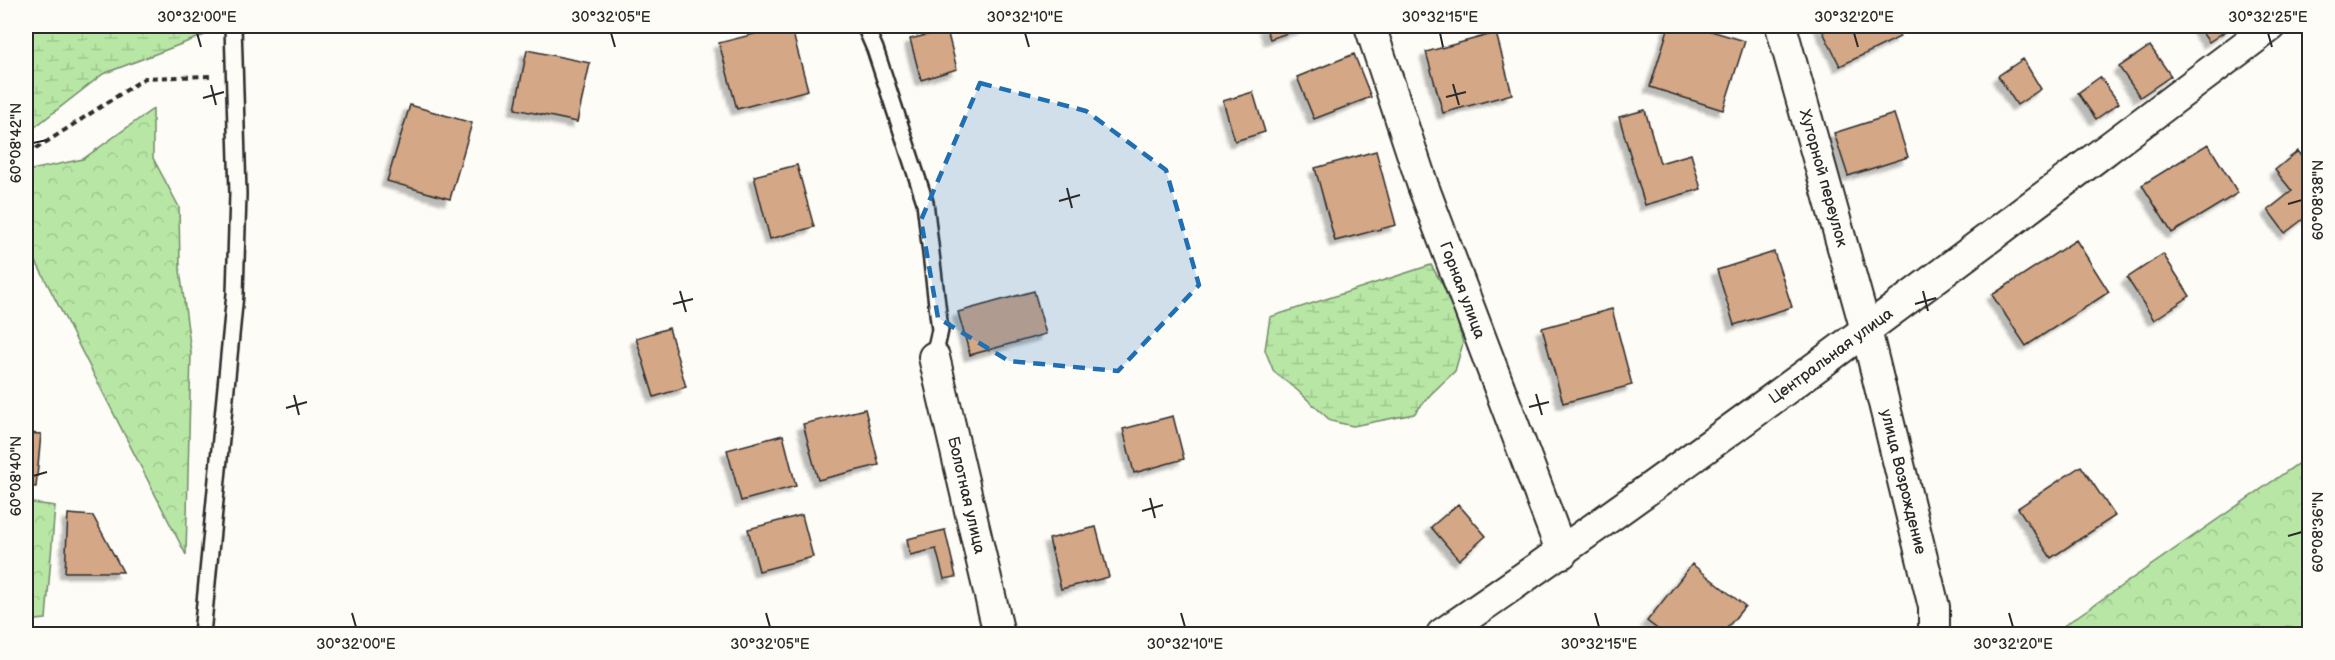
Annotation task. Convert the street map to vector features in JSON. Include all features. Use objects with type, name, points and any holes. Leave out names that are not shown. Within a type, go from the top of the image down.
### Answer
[{"type":"street","name":"Горная улица","points":[[1370,26],[1423,186],[1562,553]]},
{"type":"street","name":"Хуторной переулок","points":[[1781,26],[1866,330]]},
{"type":"street","name":"Центральная улица","points":[[1442,634],[1562,553],[1866,330],[2271,26]]},
{"type":"street","name":"улица Возрождение","points":[[1866,330],[1934,607],[1934,634]]},
{"type":"street","name":"Болотная улица","points":[[934,357],[999,634]]},
{"type":"lane","points":[[202,634],[235,294],[238,194],[233,26]]},
{"type":"lane","points":[[866,26],[925,202],[940,330],[934,357]]},
{"type":"path","points":[[26,152],[33,150],[145,78],[233,75]]},
{"type":"highlighted area","points":[[980,83],[1086,111],[1166,170],[1199,285],[1118,371],[1009,361],[938,318],[921,220]]},
{"type":"green space","points":[[26,26],[204,26],[205,35],[103,74],[26,134]]},
{"type":"green space","points":[[153,109],[153,158],[179,207],[180,270],[191,352],[186,555],[26,242],[26,171],[83,159]]},
{"type":"green space","points":[[1431,265],[1451,299],[1463,343],[1455,371],[1414,414],[1353,426],[1331,421],[1274,372],[1265,350],[1270,317]]},
{"type":"green space","points":[[2309,456],[2309,634],[2052,634]]},
{"type":"green space","points":[[26,502],[55,506],[46,619],[26,621]]},
{"type":"building","points":[[791,26],[808,90],[737,109],[719,43]]},
{"type":"building","points":[[1265,26],[1308,26],[1270,39]]},
{"type":"building","points":[[1669,26],[1694,26],[1745,41],[1723,110],[1650,87]]},
{"type":"building","points":[[1820,26],[1894,26],[1900,37],[1840,66]]},
{"type":"building","points":[[2197,26],[2233,26],[2209,42]]},
{"type":"building","points":[[947,30],[957,69],[921,80],[910,39]]},
{"type":"building","points":[[1496,33],[1512,94],[1443,113],[1426,52]]},
{"type":"building","points":[[2150,46],[2171,76],[2140,97],[2119,67]]},
{"type":"building","points":[[527,50],[590,63],[577,122],[515,109]]},
{"type":"building","points":[[1354,54],[1371,97],[1314,119],[1297,77]]},
{"type":"building","points":[[2023,59],[2041,89],[2017,105],[1998,76]]},
{"type":"building","points":[[2100,77],[2119,103],[2096,119],[2078,93]]},
{"type":"building","points":[[1253,92],[1265,132],[1235,141],[1223,101]]},
{"type":"building","points":[[410,105],[472,123],[450,199],[387,181]]},
{"type":"building","points":[[1645,110],[1660,163],[1691,154],[1701,189],[1645,205],[1619,117]]},
{"type":"building","points":[[1894,114],[1908,157],[1848,176],[1834,133]]},
{"type":"building","points":[[2208,144],[2238,193],[2172,233],[2142,185]]},
{"type":"building","points":[[1376,151],[1396,225],[1335,241],[1315,168]]},
{"type":"building","points":[[2298,151],[2310,166],[2310,214],[2285,233],[2268,210],[2292,191],[2275,170]]},
{"type":"building","points":[[797,165],[814,227],[770,239],[754,176]]},
{"type":"building","points":[[2076,240],[2109,292],[2026,346],[1992,295]]},
{"type":"building","points":[[1774,252],[1792,307],[1734,325],[1717,270]]},
{"type":"building","points":[[2163,254],[2190,296],[2154,320],[2127,278]]},
{"type":"building","points":[[1034,291],[1046,334],[970,355],[958,312]]},
{"type":"building","points":[[1612,309],[1632,385],[1563,403],[1542,328]]},
{"type":"building","points":[[669,328],[686,387],[654,397],[636,338]]},
{"type":"building","points":[[865,409],[879,465],[818,480],[803,424]]},
{"type":"building","points":[[1173,416],[1184,459],[1134,473],[1123,429]]},
{"type":"building","points":[[26,433],[41,434],[36,487],[26,486]]},
{"type":"building","points":[[783,435],[796,486],[741,501],[727,450]]},
{"type":"building","points":[[2081,466],[2115,516],[2051,558],[2018,508]]},
{"type":"building","points":[[1458,504],[1486,536],[1459,560],[1431,527]]},
{"type":"building","points":[[68,514],[93,516],[123,572],[65,572]]},
{"type":"building","points":[[802,515],[813,557],[759,571],[748,529]]},
{"type":"building","points":[[1096,527],[1109,577],[1061,589],[1049,539]]},
{"type":"building","points":[[945,530],[956,577],[944,579],[936,549],[910,555],[907,539]]},
{"type":"building","points":[[1692,564],[1745,606],[1722,634],[1664,634],[1647,621]]},
{"type":"building","points":[[1853,630],[1900,634],[1852,634]]}]
